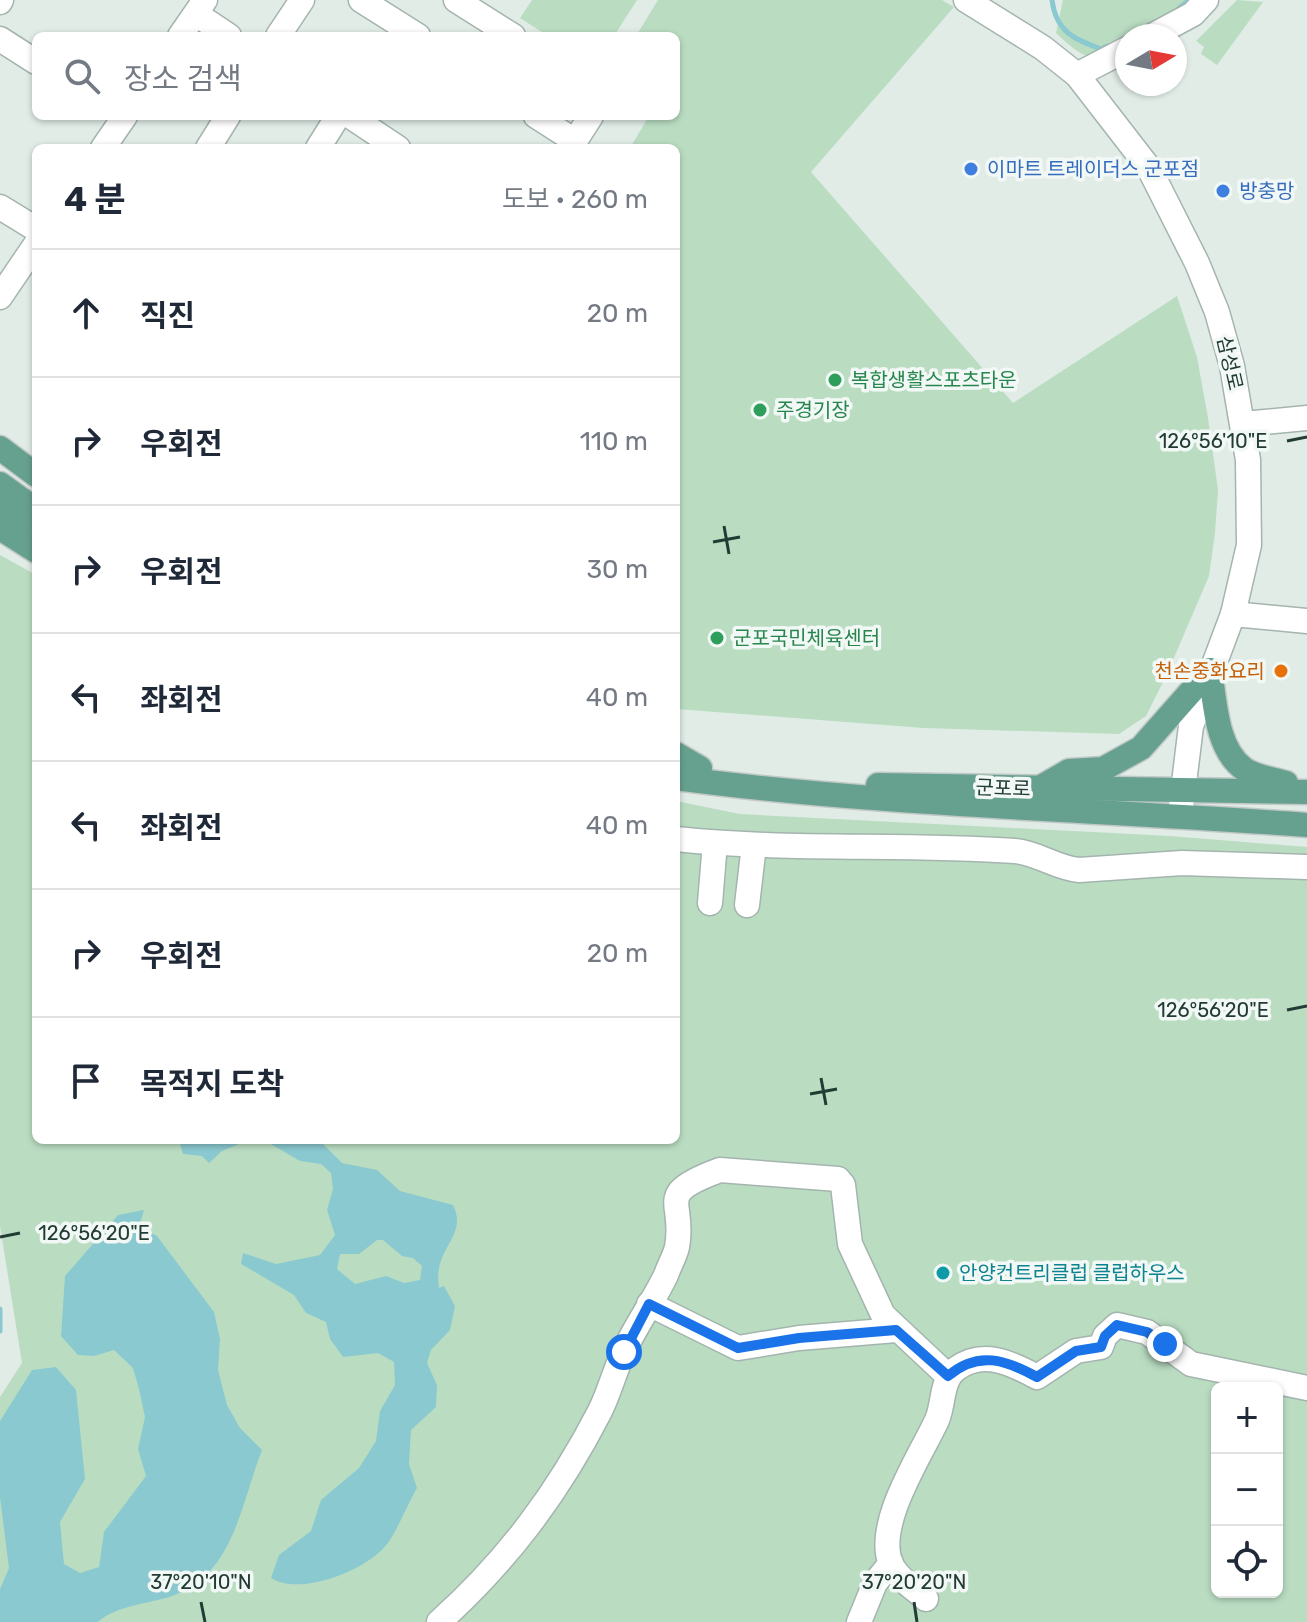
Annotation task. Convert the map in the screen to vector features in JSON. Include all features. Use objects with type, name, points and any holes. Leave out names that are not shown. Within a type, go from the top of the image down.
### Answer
[{"type":"main road","points":[[3,453],[32,472]]},
{"type":"main road","points":[[0,484],[32,507]]},
{"type":"main road","points":[[0,505],[32,526]]},
{"type":"main road","points":[[0,528],[32,548]]},
{"type":"main road","points":[[929,804],[943,795],[1010,796],[1069,771],[1103,769],[1141,748],[1210,670]]},
{"type":"main road","points":[[1210,670],[1221,733],[1237,763],[1246,771],[1307,791]]},
{"type":"main road","name":"군포로","points":[[688,766],[887,785],[1307,791]]},
{"type":"main road","name":"군포로","points":[[680,779],[781,792],[929,804],[1180,815],[1307,825]]},
{"type":"main road","name":"군포로","points":[[680,788],[745,797],[781,792]]},
{"type":"street","points":[[281,32],[302,0]]},
{"type":"street","points":[[361,0],[412,32]]},
{"type":"street","points":[[456,0],[507,32]]},
{"type":"street","name":"삼성로","points":[[966,0],[1043,48],[1077,75],[1149,168],[1174,212],[1217,312],[1243,424],[1250,499],[1249,545],[1233,614],[1191,726],[1180,815]]},
{"type":"street","points":[[1174,24],[1193,14],[1206,0]]},
{"type":"street","points":[[183,32],[200,7],[225,32]]},
{"type":"street","points":[[0,39],[32,59]]},
{"type":"street","points":[[1077,75],[1115,55]]},
{"type":"street","points":[[106,144],[122,120]]},
{"type":"street","points":[[210,144],[226,120]]},
{"type":"street","points":[[320,144],[336,120]]},
{"type":"street","points":[[356,120],[392,144]]},
{"type":"street","points":[[541,120],[572,144]]},
{"type":"street","points":[[574,144],[589,120]]},
{"type":"street","points":[[0,207],[32,227]]},
{"type":"street","points":[[0,297],[32,250]]},
{"type":"street","points":[[1243,424],[1307,418]]},
{"type":"street","points":[[1233,614],[1307,621]]},
{"type":"street","points":[[710,903],[715,843]]},
{"type":"street","points":[[680,846],[715,843],[1018,851],[1063,868],[1079,870],[1182,863],[1307,867]]},
{"type":"street","points":[[747,905],[754,845]]},
{"type":"street","points":[[439,1622],[503,1561],[530,1527],[602,1407],[624,1352],[677,1246],[673,1201],[679,1191],[720,1170],[838,1179],[843,1185],[850,1244],[883,1315],[948,1376]]},
{"type":"street","points":[[649,1304],[738,1348],[799,1338],[896,1330]]},
{"type":"street","points":[[926,1599],[891,1563],[888,1536],[894,1511],[939,1416],[948,1376],[959,1367],[993,1358],[1037,1377],[1076,1351],[1101,1347],[1105,1336],[1117,1325],[1147,1332],[1191,1364],[1307,1388]]},
{"type":"street","points":[[859,1622],[875,1583],[891,1563]]},
{"type":"green space","points":[[532,0],[637,0],[617,32],[542,32],[520,18]]},
{"type":"green space","name":"복합생활스포츠타운","points":[[658,0],[942,0],[954,7],[811,172],[1013,403],[1177,296],[1197,357],[1208,418],[1218,490],[1215,533],[1209,576],[1146,716],[1119,734],[923,728],[680,709],[680,144],[632,144],[647,120],[680,120],[680,32],[638,32]]},
{"type":"green space","points":[[1063,0],[1191,0],[1163,24],[1115,24],[1115,50],[1105,55],[1082,54],[1056,33]]},
{"type":"green space","points":[[1237,0],[1263,2],[1217,65],[1201,54],[1204,47],[1196,41]]},
{"type":"green space","points":[[0,555],[32,573],[32,1144],[680,1144],[680,802],[740,814],[1170,836],[1307,847],[1307,1622],[0,1622],[0,1397],[22,1363],[0,1226]]},
{"type":"water","points":[[180,1144],[239,1144],[222,1151],[209,1163],[202,1156],[183,1154]]},
{"type":"water","points":[[271,1144],[323,1144],[342,1163],[377,1170],[400,1191],[453,1205],[457,1226],[438,1274],[439,1288],[444,1286],[455,1306],[450,1330],[431,1350],[427,1363],[437,1385],[436,1407],[411,1430],[409,1464],[417,1488],[392,1537],[378,1553],[350,1571],[315,1582],[284,1583],[271,1578],[279,1555],[311,1531],[321,1500],[359,1468],[376,1441],[380,1411],[395,1385],[394,1362],[378,1353],[343,1357],[330,1339],[326,1322],[306,1313],[294,1295],[241,1264],[243,1253],[276,1264],[320,1255],[335,1235],[327,1210],[333,1189],[331,1173],[321,1164],[300,1161]],"holes":[[[377,1240],[383,1240],[402,1256],[413,1258],[422,1266],[420,1280],[404,1283],[386,1276],[355,1284],[337,1269],[340,1254],[359,1254]]]},
{"type":"water","points":[[144,1210],[139,1227],[157,1236],[214,1312],[220,1339],[218,1370],[227,1405],[240,1428],[262,1450],[241,1514],[222,1555],[209,1572],[193,1586],[172,1596],[123,1608],[98,1622],[0,1622],[0,1589],[9,1568],[0,1497],[0,1421],[32,1370],[56,1367],[76,1390],[85,1479],[60,1522],[64,1564],[80,1573],[99,1567],[104,1532],[146,1476],[138,1449],[145,1417],[133,1368],[114,1350],[94,1356],[78,1355],[61,1336],[65,1276],[118,1215]]},
{"type":"waterway","points":[[1052,0],[1058,20],[1068,33],[1101,49],[1107,46]]},
{"type":"waterway","points":[[1178,9],[1189,0]]},
{"type":"waterway","points":[[0,1309],[0,1331]]},
{"type":"place","name":"이마트 트레이더스 군포점","points":[[971,169]]},
{"type":"place","name":"방충망","points":[[1223,191]]},
{"type":"place","name":"복합생활스포츠타운","points":[[835,380]]},
{"type":"place","name":"주경기장","points":[[760,410]]},
{"type":"place","name":"군포국민체육센터","points":[[717,638]]},
{"type":"place","name":"천손중화요리","points":[[1281,671]]},
{"type":"place","name":"안양컨트리클럽 클럽하우스","points":[[943,1273]]},
{"type":"route","points":[[624,1352],[649,1304],[738,1348],[799,1338],[896,1330],[948,1376],[970,1362],[993,1358],[1037,1377],[1076,1351],[1101,1347],[1105,1336],[1117,1325],[1147,1332],[1165,1344]]}]
